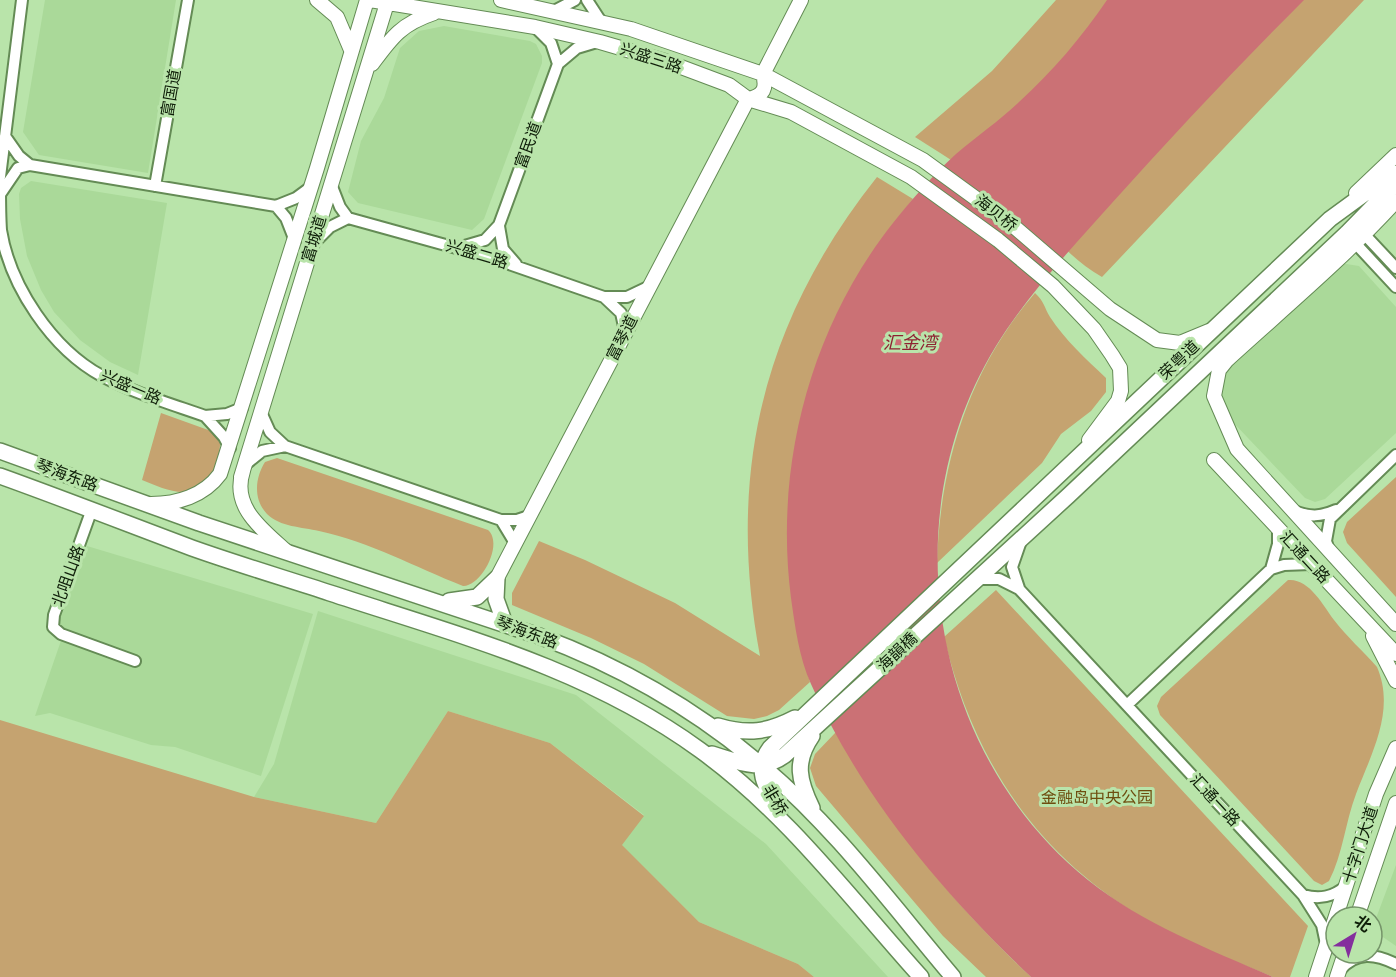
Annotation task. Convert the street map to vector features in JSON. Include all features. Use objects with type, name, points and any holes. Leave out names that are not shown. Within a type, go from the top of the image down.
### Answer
[{"type":"main road","points":[[1330,219],[1395,178]]},
{"type":"main road","points":[[1356,237],[1395,178]]},
{"type":"main road","name":"荣粤道","points":[[965,566],[1077,456],[1330,219]]},
{"type":"main road","name":"荣粤道","points":[[977,579],[1356,237]]},
{"type":"main road","name":"琴海东路","points":[[0,451],[286,552],[505,624],[605,664],[689,711],[762,765],[818,820],[953,977]]},
{"type":"main road","name":"琴海东路","points":[[0,476],[213,555],[546,665],[617,698],[675,732],[750,789],[795,832],[921,977]]},
{"type":"main road","name":"海韻橋","points":[[806,713],[965,566]]},
{"type":"main road","points":[[441,602],[477,597],[497,578]]},
{"type":"main road","points":[[497,578],[496,599],[505,624]]},
{"type":"main road","name":"海韻橋","points":[[818,726],[977,579]]},
{"type":"main road","points":[[675,732],[688,733],[693,729],[694,716],[689,711]]},
{"type":"main road","points":[[704,721],[735,731],[755,732],[771,729],[806,713]]},
{"type":"main road","name":"非桥","points":[[795,832],[766,788],[762,765],[770,748],[806,713]]},
{"type":"main road","points":[[818,726],[803,750],[799,772],[803,789],[818,820]]},
{"type":"main road","name":"非桥","points":[[701,750],[744,764],[762,765],[779,758],[818,726]]},
{"type":"street","points":[[0,177],[22,0]]},
{"type":"street","name":"富国道","points":[[154,186],[188,0]]},
{"type":"street","points":[[317,0],[337,17],[351,50]]},
{"type":"street","name":"富城道","points":[[149,504],[185,499],[205,489],[220,474],[295,241],[368,0]]},
{"type":"street","name":"兴盛三路","points":[[368,0],[535,27],[600,42],[697,73],[729,85],[748,99],[791,112],[812,122],[911,177]]},
{"type":"street","name":"兴盛三路","points":[[501,0],[600,20],[763,74],[923,159]]},
{"type":"street","points":[[556,10],[574,0]]},
{"type":"street","points":[[587,0],[600,20]]},
{"type":"street","points":[[763,74],[801,0]]},
{"type":"street","name":"富城道","points":[[243,472],[387,2]]},
{"type":"street","points":[[365,73],[398,30],[412,20],[435,12]]},
{"type":"street","points":[[535,27],[551,43],[558,64],[577,48],[600,42]]},
{"type":"street","name":"富民道","points":[[499,225],[558,64]]},
{"type":"street","name":"富琴道","points":[[497,578],[748,99],[763,92],[765,87],[763,74]]},
{"type":"street","points":[[5,136],[19,156],[30,165]]},
{"type":"street","name":"荣粤道","points":[[1330,219],[1396,155]]},
{"type":"street","name":"海贝桥","points":[[923,159],[1004,218],[1110,309],[1157,340],[1180,343],[1213,328]]},
{"type":"street","points":[[0,194],[18,168],[30,165],[276,206],[296,198],[311,187]]},
{"type":"street","name":"海贝桥","points":[[911,177],[998,240],[1053,286],[1094,329],[1120,368],[1122,381],[1118,401],[1077,456]]},
{"type":"street","points":[[312,245],[330,227],[348,218],[340,207],[331,183]]},
{"type":"street","name":"兴盛一路","points":[[0,184],[1,230],[12,268],[34,310],[53,336],[87,367],[113,382],[205,416]]},
{"type":"street","name":"荣粤道","points":[[1237,449],[1214,396],[1219,370],[1396,201]]},
{"type":"street","points":[[276,206],[286,218],[295,241]]},
{"type":"street","name":"兴盛二路","points":[[348,218],[458,248],[604,297],[627,297],[648,287]]},
{"type":"street","points":[[458,248],[485,240],[499,225]]},
{"type":"street","points":[[499,225],[503,249],[519,267]]},
{"type":"street","points":[[1356,237],[1396,268]]},
{"type":"street","points":[[1356,237],[1396,287]]},
{"type":"street","points":[[604,297],[621,312],[625,331]]},
{"type":"street","points":[[205,416],[227,414],[242,408]]},
{"type":"street","points":[[261,412],[270,432],[285,446],[501,520],[518,520],[529,516]]},
{"type":"street","points":[[205,416],[224,437],[230,448]]},
{"type":"street","points":[[285,446],[262,451],[243,472],[243,504],[249,516],[286,552]]},
{"type":"street","name":"汇通二路","points":[[1237,449],[1396,624]]},
{"type":"street","points":[[1283,501],[1294,512],[1308,516],[1323,516],[1336,510],[1396,455]]},
{"type":"street","name":"汇通二路","points":[[1214,460],[1396,654]]},
{"type":"street","name":"北咀山路","points":[[92,510],[54,615],[53,627],[61,634],[135,661]]},
{"type":"street","points":[[1329,552],[1326,530],[1336,510]]},
{"type":"street","points":[[501,520],[515,543]]},
{"type":"street","points":[[1270,569],[1278,544],[1278,528]]},
{"type":"street","points":[[1019,589],[1012,567],[1024,536]]},
{"type":"street","points":[[1127,705],[1270,569],[1284,565],[1311,564]]},
{"type":"street","points":[[977,579],[999,579],[1019,589]]},
{"type":"street","name":"汇通一路","points":[[1019,589],[1303,895],[1322,925],[1324,936]]},
{"type":"street","points":[[1365,621],[1396,681]]},
{"type":"street","name":"十字门大道","points":[[1340,905],[1376,794],[1396,748]]},
{"type":"street","name":"十字门大道","points":[[1363,905],[1396,803]]},
{"type":"street","points":[[1303,895],[1323,898],[1347,886]]},
{"type":"street","name":"十字门大道","points":[[1316,977],[1324,953]]},
{"type":"street","points":[[1384,958],[1396,964]]},
{"type":"shaded area","points":[[45,0],[176,0],[148,173],[39,155],[23,132]]},
{"type":"shaded area","points":[[444,26],[530,41],[536,44],[542,56],[542,63],[484,219],[472,230],[358,203],[348,192],[361,141],[384,98],[400,48],[419,31]]},
{"type":"shaded area","points":[[31,181],[167,203],[138,375],[110,362],[80,340],[54,312],[41,290],[27,256],[20,219],[19,194],[21,188]]},
{"type":"shaded area","points":[[1340,263],[1359,266],[1396,307],[1396,433],[1325,499],[1315,502],[1305,498],[1228,417],[1222,407],[1219,383],[1223,372]]},
{"type":"shaded area","points":[[87,546],[313,614],[261,776],[175,747],[151,745],[50,713],[35,716],[65,629],[56,624]]},
{"type":"shaded area","points":[[318,611],[576,695],[766,844],[888,977],[814,977],[798,964],[699,922],[621,845],[644,815],[550,743],[448,711],[376,823],[254,797],[274,764]]},
{"type":"shaded area","points":[[1396,865],[1396,946],[1384,938],[1384,905],[1381,905]]},
{"type":"green space","points":[[1056,0],[1364,0],[1102,277],[1077,259],[1010,200],[915,137],[992,71]]},
{"type":"green space","points":[[877,177],[913,199],[873,253],[841,309],[816,367],[799,427],[790,489],[789,552],[795,616],[810,682],[779,710],[767,716],[754,719],[727,716],[644,664],[591,638],[512,605],[512,593],[539,541],[675,603],[760,656],[751,589],[748,525],[752,463],[763,403],[780,344],[805,287],[838,232]]},
{"type":"green space","points":[[1035,293],[1062,334],[1106,378],[1106,392],[1091,411],[1061,434],[1042,463],[937,563],[944,490],[962,419],[992,353],[1012,322]]},
{"type":"green space","points":[[161,413],[211,431],[220,440],[216,466],[212,474],[206,482],[192,491],[173,491],[142,480]]},
{"type":"green space","points":[[277,458],[488,530],[492,536],[493,545],[488,564],[477,580],[463,586],[356,542],[278,522],[262,508],[257,488],[259,475],[265,462]]},
{"type":"green space","points":[[1396,477],[1396,597],[1347,543],[1343,532],[1347,522]]},
{"type":"green space","points":[[1288,580],[1302,583],[1309,588],[1339,626],[1377,667],[1384,700],[1379,732],[1352,805],[1334,871],[1329,881],[1322,885],[1314,881],[1160,715],[1157,706],[1161,697]]},
{"type":"green space","name":"金融岛中央公园","points":[[996,590],[1308,926],[1290,977],[1273,977],[1196,945],[1152,923],[1112,897],[1076,869],[1044,837],[1016,803],[993,766],[973,726],[957,683],[944,637]]},
{"type":"green space","points":[[448,711],[550,743],[644,816],[622,845],[699,922],[798,964],[814,977],[0,977],[0,720],[254,797],[376,823]]},
{"type":"green space","points":[[836,732],[878,799],[924,862],[975,921],[1031,977],[986,977],[943,936],[816,786],[810,768],[815,754]]},
{"type":"water","name":"汇金湾","points":[[1107,0],[1304,0],[1206,100],[1135,177],[1036,290],[996,346],[963,413],[944,484],[938,557],[944,630],[962,701],[993,767],[1035,828],[1088,880],[1131,910],[1201,946],[1273,977],[1031,977],[966,912],[906,841],[879,804],[831,725],[811,684],[803,664],[796,631],[787,548],[788,498],[794,449],[804,400],[820,353],[840,307],[864,264],[915,196],[956,154],[1011,109],[1043,79],[1077,41]]}]
